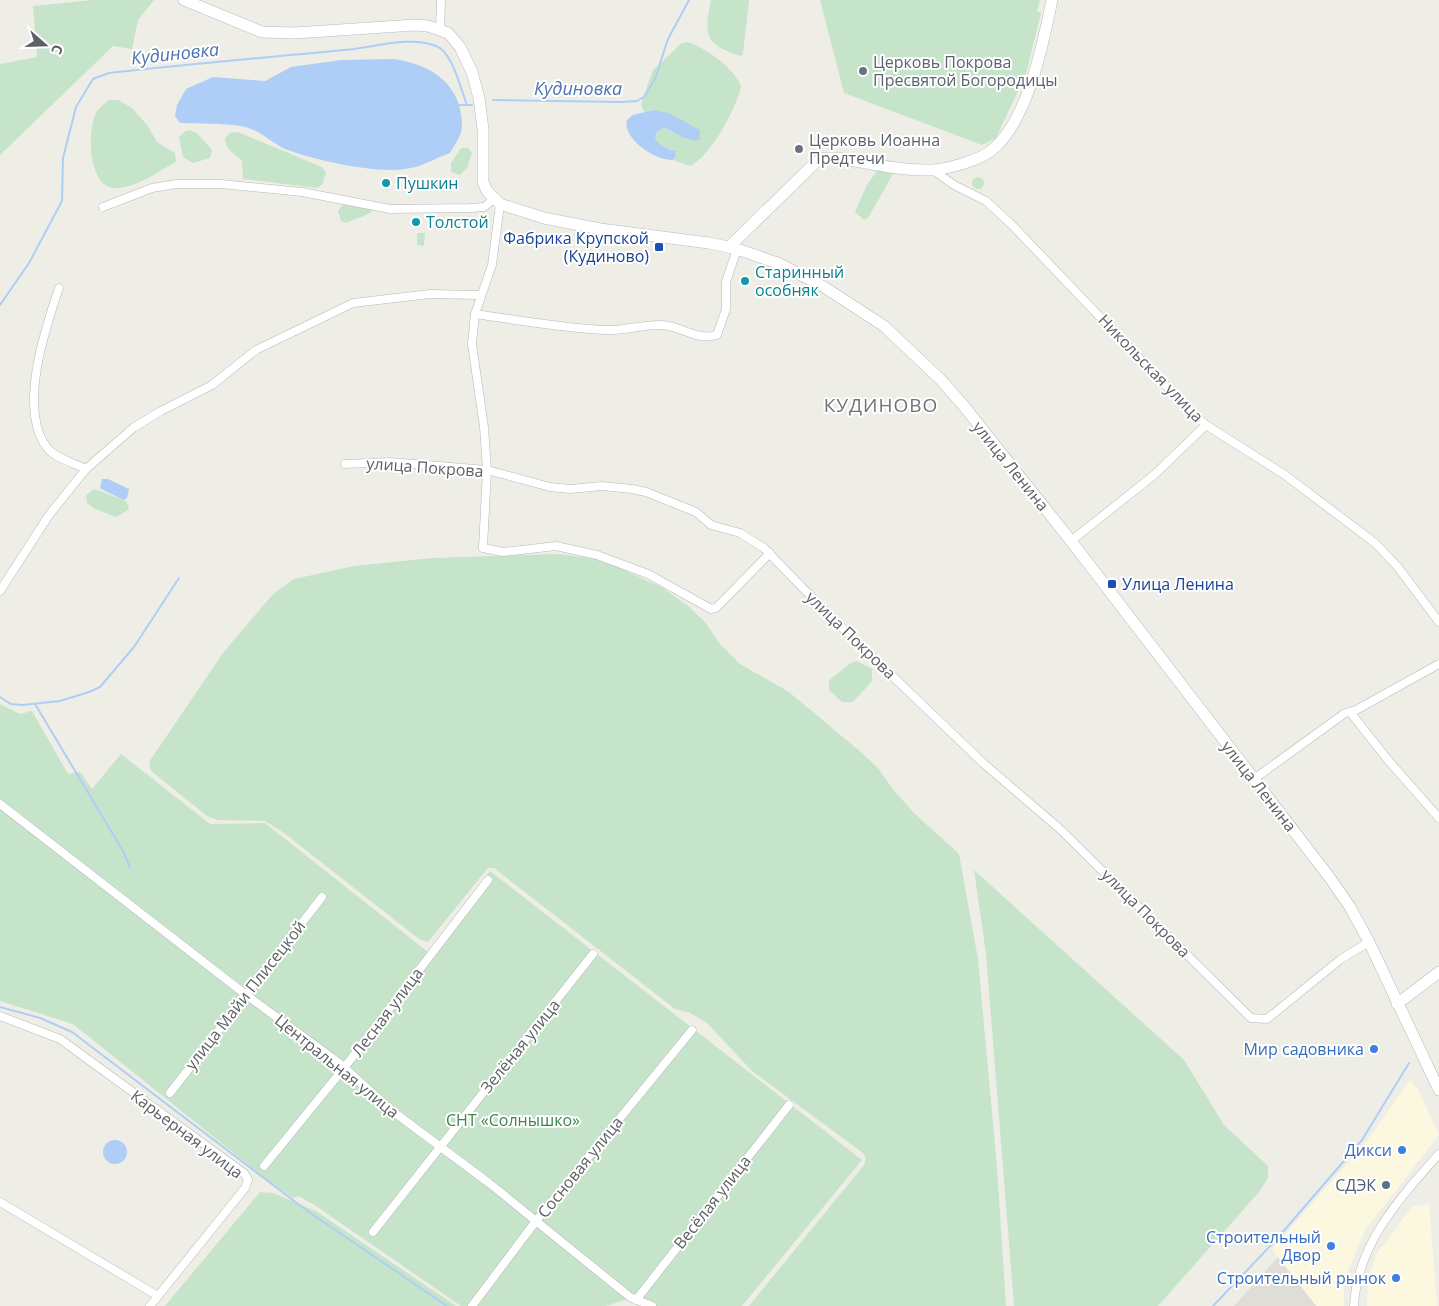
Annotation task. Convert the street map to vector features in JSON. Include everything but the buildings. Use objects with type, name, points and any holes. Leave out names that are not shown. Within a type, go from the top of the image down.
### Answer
[{"type":"main road","points":[[733,248],[816,162],[825,158],[933,170],[968,162],[987,154],[1008,131],[1024,97],[1035,66],[1052,0]]},
{"type":"main road","points":[[190,1],[246,26],[274,33],[415,25],[448,33],[460,47],[472,72],[482,116],[483,182],[497,202]]},
{"type":"main road","name":"улица Ленина","points":[[497,202],[570,224],[733,248],[780,264],[862,310],[891,332],[941,380],[1071,541],[1330,878],[1350,907],[1369,942],[1439,1090]]},
{"type":"main road","points":[[1397,1004],[1439,972]]},
{"type":"street","points":[[440,30],[441,0]]},
{"type":"street","name":"Никольская улица","points":[[933,170],[954,185],[986,201],[999,212],[1170,391],[1206,425],[1285,475],[1375,542],[1397,566],[1439,622]]},
{"type":"street","points":[[102,206],[152,188],[176,184],[221,184],[302,192],[390,209],[470,208],[484,207],[497,202],[492,265],[474,314],[472,344],[484,427],[487,470],[483,548],[503,552],[556,546],[597,555],[648,574],[711,609],[716,608],[770,553]]},
{"type":"street","points":[[474,314],[558,326],[606,330],[666,325],[694,336],[708,337],[717,335],[726,310],[726,282],[733,248]]},
{"type":"street","points":[[59,288],[40,350],[34,383],[35,402],[38,422],[48,449],[55,455],[86,469]]},
{"type":"street","points":[[0,591],[49,515],[86,469],[140,424],[212,384],[256,350],[352,303],[430,294],[480,295]]},
{"type":"street","points":[[1071,541],[1154,475],[1206,425]]},
{"type":"street","name":"улица Покрова","points":[[344,464],[390,462],[487,470],[550,487],[570,489],[602,486],[646,492],[696,512],[711,525],[740,533],[770,553],[832,618],[983,763],[1060,829],[1246,1012],[1258,1020],[1267,1019],[1341,959],[1369,942]]},
{"type":"street","points":[[1254,779],[1320,730],[1439,664]]},
{"type":"street","points":[[1350,712],[1388,760],[1439,818]]},
{"type":"street","name":"Центральная улица","points":[[0,804],[245,994],[344,1068],[391,1110],[636,1300],[652,1306]]},
{"type":"street","name":"Лесная улица","points":[[264,1166],[344,1068],[488,880]]},
{"type":"street","name":"улица Майи Плисецкой","points":[[170,1093],[322,897]]},
{"type":"street","name":"Зелёная улица","points":[[373,1232],[593,954]]},
{"type":"street","name":"Карьерная улица","points":[[0,1016],[60,1039],[245,1174],[248,1180],[245,1188],[150,1306]]},
{"type":"street","name":"Сосновая улица","points":[[472,1306],[536,1221],[692,1030]]},
{"type":"street","name":"Весёлая улица","points":[[636,1300],[789,1105]]},
{"type":"street","points":[[1354,1306],[1358,1278],[1368,1246],[1415,1182],[1439,1154]]},
{"type":"street","points":[[0,1202],[158,1296]]},
{"type":"shaded area","points":[[1410,1080],[1418,1089],[1439,1135],[1365,1230],[1344,1281],[1344,1306],[1316,1306],[1272,1249],[1366,1142]]},
{"type":"shaded area","points":[[1429,1204],[1437,1306],[1367,1306],[1368,1281],[1376,1255],[1412,1207]]},
{"type":"shaded area","points":[[1278,1257],[1316,1306],[1234,1306]]},
{"type":"green space","points":[[93,0],[154,0],[138,20],[132,49],[113,46],[0,155],[0,64],[37,57],[33,6]]},
{"type":"green space","points":[[711,0],[749,0],[743,54],[741,56],[720,47],[710,37],[708,22]]},
{"type":"green space","points":[[820,0],[1040,0],[1037,11],[1041,13],[1026,74],[996,138],[982,145],[844,93]]},
{"type":"green space","points":[[688,42],[719,60],[732,72],[741,86],[734,107],[722,131],[706,153],[690,166],[673,160],[676,156],[672,149],[661,146],[655,136],[658,131],[664,128],[689,140],[653,110],[644,112],[641,104],[653,70],[682,43]]},
{"type":"green space","points":[[109,100],[118,100],[132,108],[147,125],[157,142],[175,153],[176,162],[126,187],[109,187],[101,181],[92,158],[91,131],[97,111]]},
{"type":"green space","points":[[190,130],[197,133],[212,150],[210,158],[193,163],[183,157],[179,137],[185,131]]},
{"type":"green space","points":[[238,132],[322,167],[326,173],[322,185],[317,188],[243,179],[242,161],[225,142],[225,138],[230,133]]},
{"type":"green space","points":[[461,148],[468,148],[472,153],[467,168],[460,175],[451,172],[451,163]]},
{"type":"green space","points":[[879,168],[891,170],[893,174],[868,218],[864,220],[855,212],[867,185]]},
{"type":"green space","points":[[978,177],[984,183],[978,189],[972,183]]},
{"type":"green space","points":[[347,204],[372,210],[371,213],[346,223],[341,221],[338,212],[341,206]]},
{"type":"green space","points":[[417,233],[425,233],[424,246],[417,245]]},
{"type":"green space","points":[[94,489],[124,500],[129,506],[128,510],[116,517],[95,509],[87,503],[86,495]]},
{"type":"green space","points":[[558,554],[597,559],[620,568],[661,587],[687,605],[705,622],[720,644],[740,664],[789,692],[862,753],[878,768],[892,788],[914,813],[959,854],[978,959],[997,1167],[1006,1306],[749,1306],[864,1165],[866,1159],[863,1153],[752,1071],[707,1023],[690,1013],[675,1009],[494,868],[488,868],[428,942],[419,939],[284,833],[265,821],[217,820],[207,816],[151,771],[149,762],[223,653],[273,594],[294,579],[354,566],[432,558]]},
{"type":"green space","points":[[857,661],[872,669],[872,681],[853,702],[842,702],[829,690],[829,680],[851,663]]},
{"type":"green space","name":"СНТ «Солнышко»","points":[[0,704],[20,714],[32,711],[68,774],[80,772],[92,789],[121,754],[210,824],[265,823],[428,952],[490,871],[862,1160],[742,1306],[649,1306],[628,1299],[606,1306],[461,1306],[316,1206],[299,1196],[293,1198],[266,1179],[73,1024],[0,1001]]},
{"type":"green space","points":[[974,870],[1184,1060],[1224,1125],[1268,1166],[1268,1178],[1259,1192],[1158,1306],[1014,1306],[986,954]]},
{"type":"green space","points":[[260,1192],[273,1193],[316,1211],[456,1306],[165,1306]]},
{"type":"water","points":[[393,59],[420,66],[442,79],[451,89],[461,113],[462,128],[450,153],[416,167],[383,170],[349,166],[288,150],[248,128],[226,124],[180,123],[175,116],[177,105],[186,89],[213,77],[265,81],[291,67],[341,60]]},
{"type":"water","points":[[653,110],[668,113],[700,130],[700,139],[687,139],[664,128],[658,131],[655,136],[656,140],[663,146],[675,151],[676,156],[673,160],[650,153],[642,148],[630,134],[627,120],[633,115]]},
{"type":"water","points":[[102,479],[108,479],[129,489],[127,498],[124,500],[100,488]]},
{"type":"water","points":[[115,1140],[124,1143],[127,1152],[124,1161],[115,1164],[106,1161],[103,1152],[106,1143]]},
{"type":"waterway","name":"Кудиновка","points":[[493,100],[637,101],[644,97],[655,79],[668,39],[689,0]]},
{"type":"waterway","name":"Кудиновка","points":[[0,305],[29,263],[62,201],[63,158],[76,107],[93,79],[109,73],[416,42],[426,43],[442,49],[451,63],[467,105],[472,105]]},
{"type":"waterway","points":[[458,105],[467,105]]},
{"type":"waterway","points":[[0,697],[11,704],[22,705],[60,701],[100,687],[134,647],[179,578]]},
{"type":"waterway","points":[[35,704],[123,851],[130,867]]},
{"type":"waterway","points":[[0,1007],[40,1018],[72,1032],[306,1210],[447,1306]]},
{"type":"waterway","points":[[1213,1306],[1275,1241],[1362,1140],[1409,1063]]},
{"type":"place","name":"Церковь Покрова Пресвятой Богородицы","points":[[863,71]]},
{"type":"place","name":"Церковь Иоанна Предтечи","points":[[799,149]]},
{"type":"place","name":"Пушкин","points":[[386,183]]},
{"type":"place","name":"Толстой","points":[[416,222]]},
{"type":"place","name":"Фабрика Крупской (Кудиново)","points":[[659,247]]},
{"type":"place","name":"Старинный особняк","points":[[745,281]]},
{"type":"place","name":"Улица Ленина","points":[[1112,584]]},
{"type":"place","name":"Мир садовника","points":[[1374,1049]]},
{"type":"place","name":"Дикси","points":[[1402,1150]]},
{"type":"place","name":"СДЭК","points":[[1386,1185]]},
{"type":"place","name":"Строительный Двор","points":[[1331,1246]]},
{"type":"place","name":"Строительный рынок","points":[[1396,1278]]},
{"type":"district","name":"КУДИНОВО","points":[[881,405]]}]
